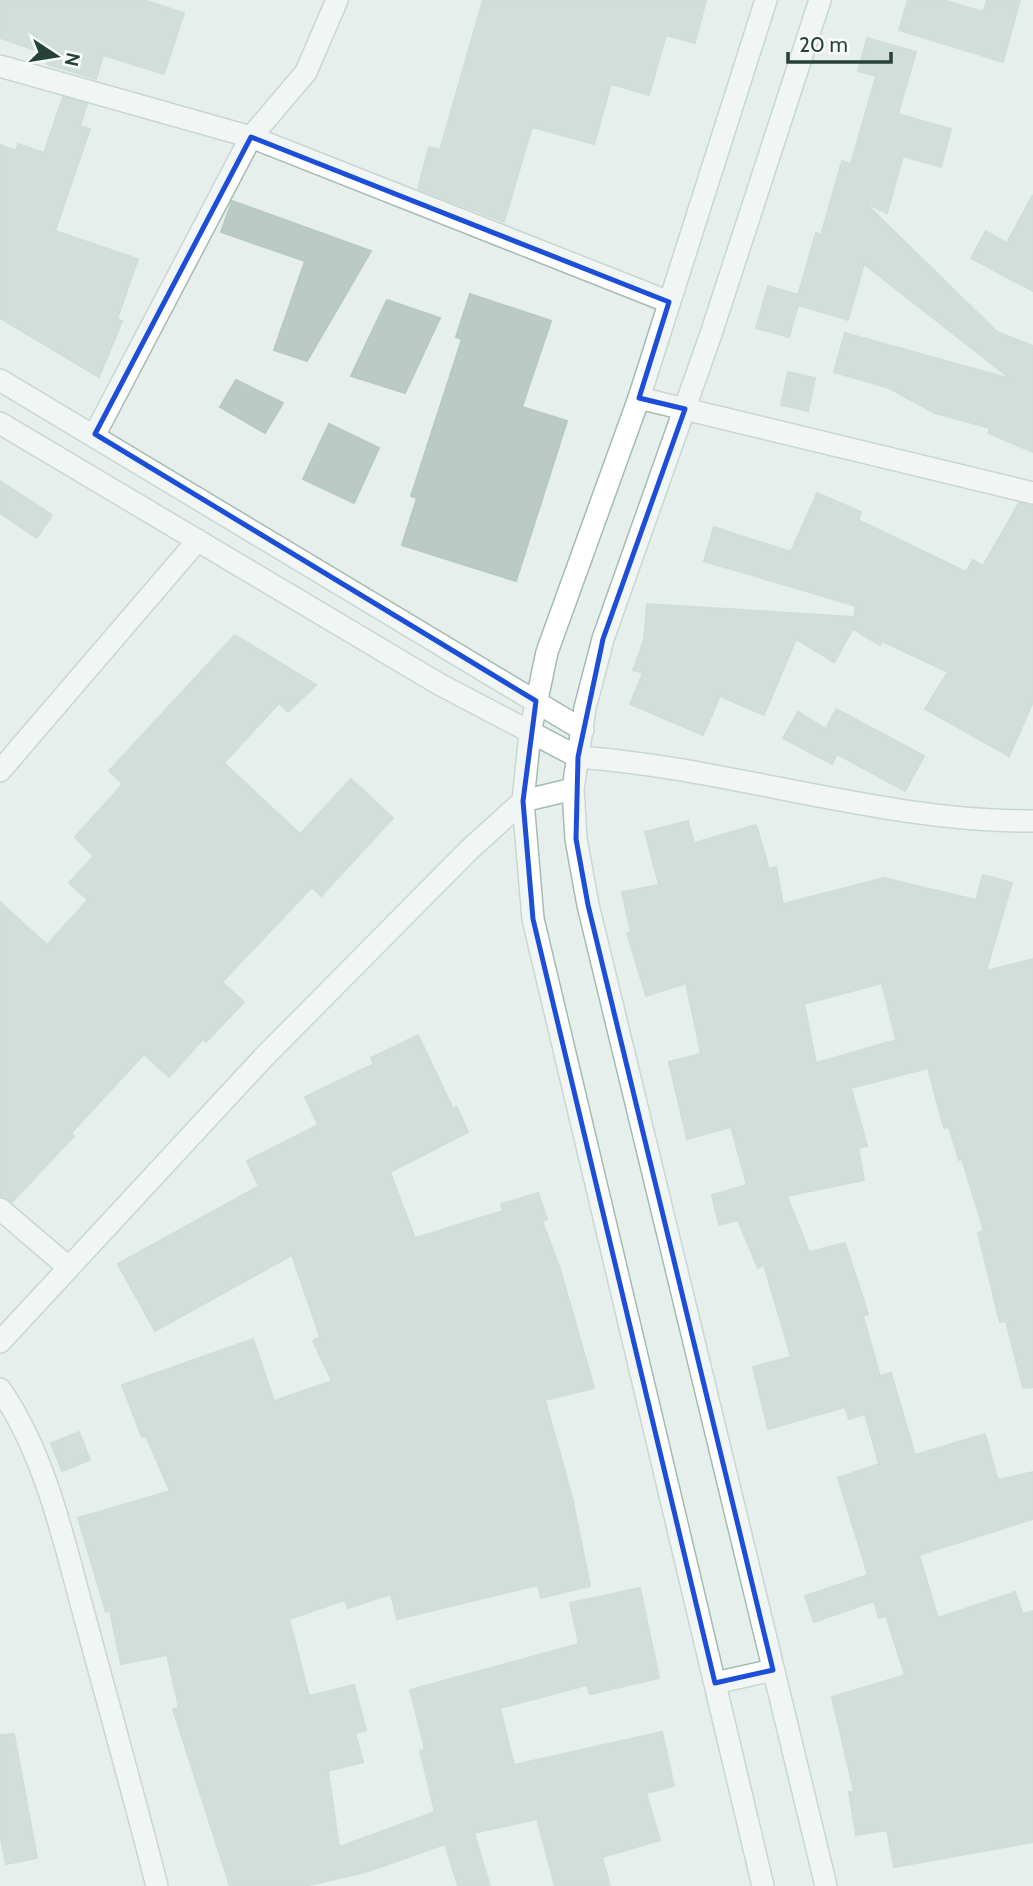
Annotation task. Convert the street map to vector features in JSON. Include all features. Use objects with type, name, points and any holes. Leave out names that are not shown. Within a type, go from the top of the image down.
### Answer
[{"type":"street","points":[[95,434],[251,137],[306,72],[337,0]]},
{"type":"street","points":[[763,1886],[533,919],[523,801],[530,733],[547,652],[639,398],[766,0]]},
{"type":"street","points":[[820,0],[685,409],[603,639],[573,789],[576,839],[588,905],[826,1886]]},
{"type":"street","points":[[0,66],[251,137],[669,302]]},
{"type":"street","points":[[0,380],[95,434],[583,730],[611,760]]},
{"type":"street","points":[[639,398],[1033,493]]},
{"type":"street","points":[[0,423],[439,684],[578,757],[611,760],[978,822],[1033,821]]},
{"type":"street","points":[[0,771],[198,540]]},
{"type":"street","points":[[0,1342],[378,940],[523,801],[573,789]]},
{"type":"street","points":[[0,1209],[68,1267]]},
{"type":"street","points":[[0,1389],[18,1415],[73,1575],[157,1886]]},
{"type":"street","points":[[715,1683],[774,1670]]},
{"type":"highlighted area","points":[[251,137],[669,302],[639,398],[685,409],[603,639],[578,757],[576,839],[588,905],[773,1670],[715,1683],[533,919],[523,801],[536,701],[95,434]]},
{"type":"building","points":[[0,0],[143,0],[184,13],[164,74],[103,55],[96,79],[47,64],[50,55],[0,38]]},
{"type":"building","points":[[483,0],[706,0],[695,43],[666,35],[649,95],[611,84],[594,144],[532,127],[504,222],[418,189],[429,147],[440,150]]},
{"type":"building","points":[[908,0],[943,0],[983,12],[987,0],[1020,0],[1003,62],[899,30]]},
{"type":"building","points":[[867,38],[916,52],[898,114],[951,129],[941,167],[903,156],[887,213],[864,202],[997,332],[1033,346],[1033,452],[988,433],[990,428],[935,413],[889,388],[834,372],[845,333],[1011,379],[864,264],[848,320],[798,305],[789,337],[756,328],[768,286],[798,295],[816,233],[821,235],[842,161],[851,164],[876,76],[858,71]]},
{"type":"building","points":[[63,97],[87,104],[80,126],[90,129],[55,231],[138,259],[117,319],[122,321],[99,377],[0,318],[0,145],[16,151],[18,144],[44,153]]},
{"type":"building","points":[[1033,195],[1033,291],[971,258],[986,231],[1007,243]]},
{"type":"building","points":[[232,201],[371,251],[307,361],[274,350],[305,261],[221,232]]},
{"type":"building","points":[[470,294],[551,321],[522,407],[567,421],[516,581],[402,545],[417,498],[411,496],[462,339],[456,337]]},
{"type":"building","points":[[387,300],[440,318],[405,393],[351,376]]},
{"type":"building","points":[[788,372],[815,378],[808,411],[781,405]]},
{"type":"building","points":[[236,380],[283,403],[265,433],[220,407]]},
{"type":"building","points":[[329,424],[379,448],[354,503],[303,479]]},
{"type":"building","points":[[0,481],[52,515],[37,538],[0,513]]},
{"type":"building","points":[[817,493],[861,512],[858,520],[966,572],[973,560],[983,566],[1019,503],[1033,506],[1033,702],[1009,756],[925,709],[948,672],[882,641],[880,645],[853,629],[834,662],[796,639],[764,715],[720,696],[703,735],[630,704],[643,673],[633,670],[644,640],[647,604],[854,617],[856,606],[704,561],[714,527],[791,552]]},
{"type":"building","points":[[235,635],[316,685],[288,712],[279,703],[224,763],[300,834],[351,779],[393,818],[321,896],[312,887],[222,982],[244,1002],[206,1042],[203,1039],[169,1077],[144,1054],[71,1133],[74,1136],[12,1202],[0,1196],[0,902],[47,945],[88,900],[69,883],[94,856],[75,837],[123,784],[109,771]]},
{"type":"building","points":[[836,709],[924,756],[905,791],[837,754],[832,764],[783,738],[798,712],[826,729]]},
{"type":"building","points":[[688,821],[694,843],[756,825],[769,869],[776,867],[783,904],[884,878],[976,900],[983,875],[1012,883],[986,971],[1033,959],[1033,1387],[1023,1388],[1006,1321],[1000,1322],[978,1233],[984,1231],[962,1159],[959,1160],[949,1127],[944,1128],[928,1068],[851,1088],[867,1146],[858,1148],[864,1180],[787,1196],[809,1252],[845,1243],[868,1314],[863,1316],[880,1376],[891,1373],[915,1455],[985,1434],[998,1480],[1033,1472],[1033,1519],[919,1555],[938,1618],[1015,1592],[1023,1614],[1033,1611],[1033,1842],[894,1867],[887,1830],[856,1835],[849,1792],[854,1792],[832,1697],[905,1675],[886,1616],[879,1618],[874,1601],[814,1622],[805,1596],[868,1575],[838,1478],[879,1464],[865,1414],[849,1419],[845,1407],[768,1429],[753,1367],[791,1357],[764,1265],[758,1268],[738,1220],[719,1225],[712,1195],[747,1185],[731,1127],[687,1139],[669,1062],[701,1054],[686,983],[646,996],[627,933],[631,932],[622,892],[659,885],[645,832]],"holes":[[[882,983],[896,1040],[816,1063],[804,1004]]]},
{"type":"building","points":[[418,1035],[453,1109],[457,1107],[468,1132],[390,1172],[415,1238],[503,1211],[501,1204],[538,1193],[547,1219],[542,1221],[560,1269],[594,1388],[545,1400],[572,1497],[590,1586],[541,1598],[538,1585],[397,1619],[391,1594],[348,1608],[345,1600],[289,1619],[309,1696],[354,1685],[366,1730],[355,1733],[363,1762],[328,1771],[339,1847],[435,1812],[420,1751],[425,1749],[410,1690],[579,1644],[570,1603],[640,1588],[659,1678],[590,1694],[587,1685],[500,1708],[514,1765],[662,1732],[674,1786],[646,1793],[660,1840],[602,1857],[610,1886],[555,1886],[537,1819],[474,1833],[490,1886],[458,1886],[445,1844],[366,1872],[305,1886],[230,1886],[173,1709],[179,1708],[167,1655],[121,1664],[110,1610],[106,1612],[78,1518],[170,1491],[146,1436],[142,1437],[122,1385],[253,1339],[274,1401],[332,1381],[313,1341],[320,1337],[292,1255],[155,1331],[118,1264],[259,1186],[247,1161],[318,1125],[305,1097],[374,1064],[371,1058]]},
{"type":"building","points":[[79,1432],[90,1460],[62,1471],[51,1443]]},
{"type":"building","points":[[14,1734],[37,1858],[6,1864],[0,1834],[0,1735]]}]
